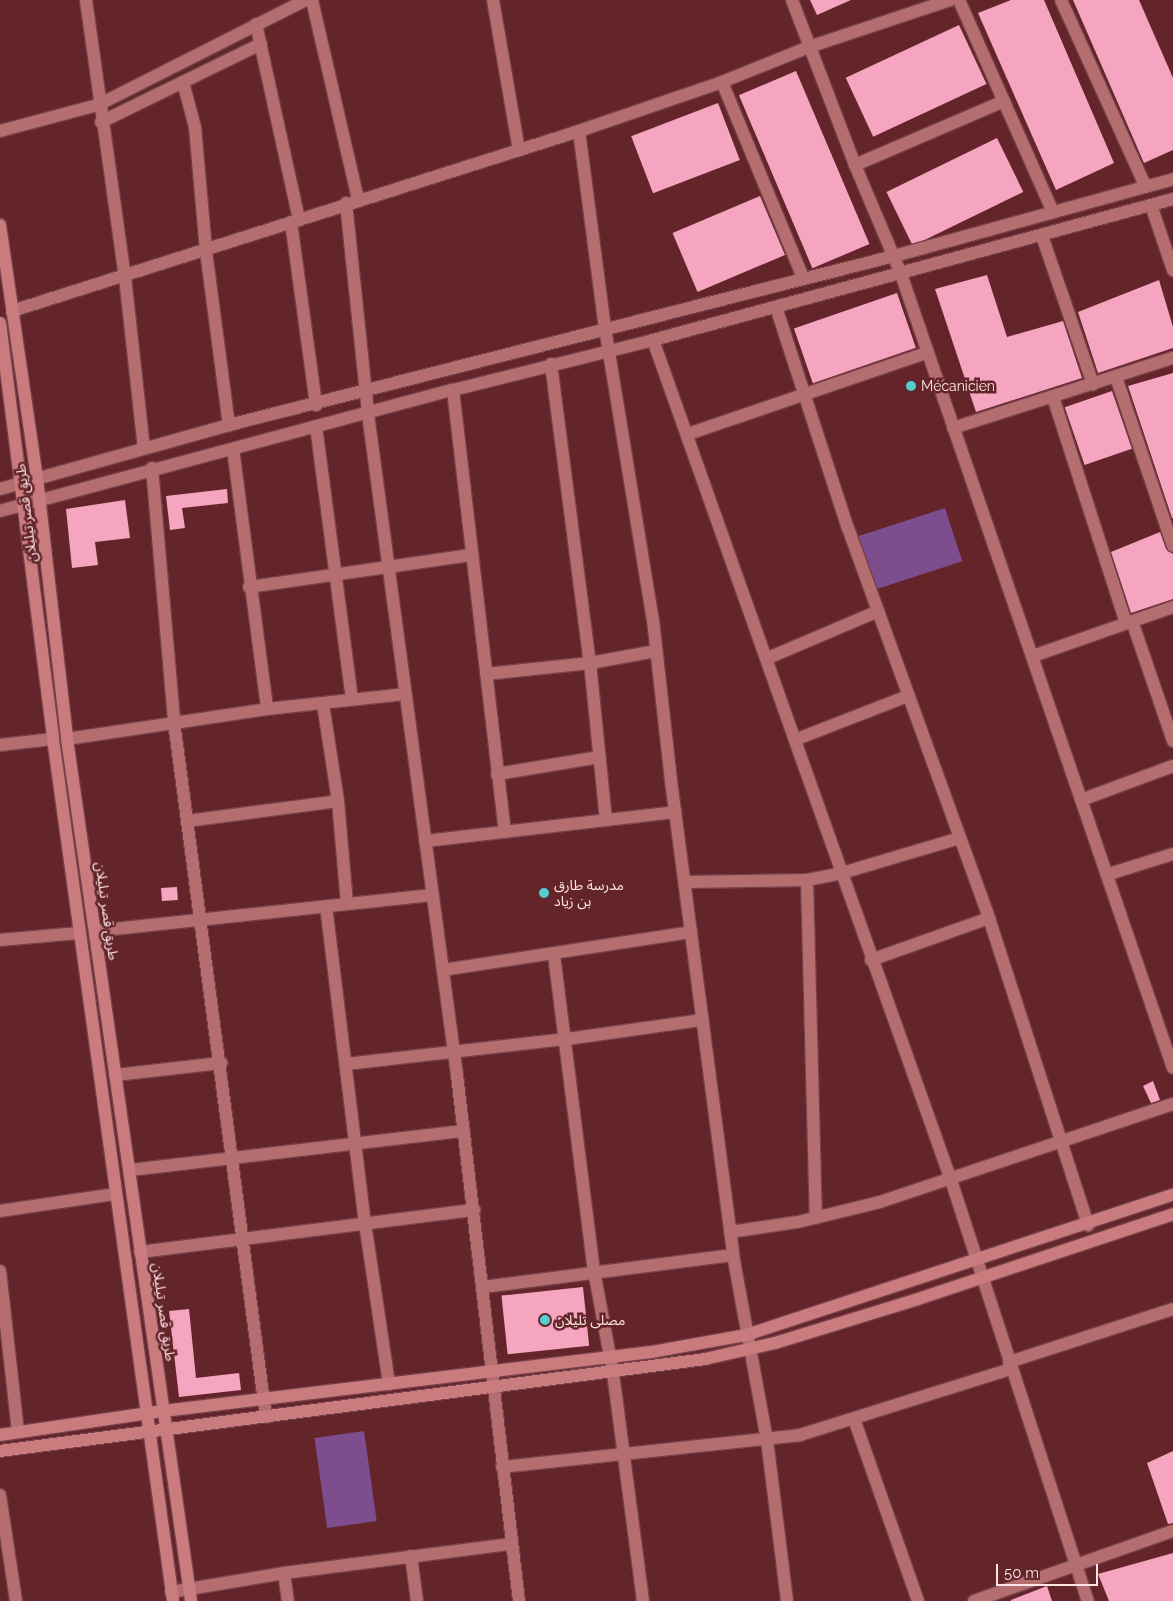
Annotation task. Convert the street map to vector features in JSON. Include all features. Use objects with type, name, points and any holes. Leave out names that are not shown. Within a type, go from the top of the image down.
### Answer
[{"type":"main road","name":"طريق قصر تيليلان","points":[[0,225],[40,500],[68,739],[130,1170],[162,1411],[190,1595]]},
{"type":"main road","name":"طريق قصر تيليلان","points":[[0,322],[52,739],[172,1596]]},
{"type":"main road","points":[[0,1434],[146,1413],[608,1356],[746,1335],[1088,1225],[1173,1195]]},
{"type":"main road","points":[[0,1451],[613,1373],[749,1350],[1173,1214]]},
{"type":"street","points":[[86,0],[98,105],[125,277],[144,448]]},
{"type":"street","points":[[0,131],[98,105],[306,0]]},
{"type":"street","points":[[312,0],[352,201],[368,414],[464,1131],[483,1287],[490,1370],[519,1601]]},
{"type":"street","points":[[494,0],[519,150]]},
{"type":"street","points":[[792,0],[855,165],[901,274],[926,353],[1033,656],[1081,800],[1109,874],[1173,1068]]},
{"type":"street","points":[[12,311],[206,252],[352,201],[579,131],[722,82],[809,47],[950,0]]},
{"type":"street","points":[[958,0],[1052,210]]},
{"type":"street","points":[[1061,0],[1146,186]]},
{"type":"street","points":[[256,24],[262,44],[295,221],[316,405]]},
{"type":"street","points":[[101,122],[262,44]]},
{"type":"street","points":[[183,82],[195,127],[206,252],[230,425]]},
{"type":"street","points":[[722,82],[803,278]]},
{"type":"street","points":[[855,165],[1004,101]]},
{"type":"street","points":[[579,131],[609,350],[656,651],[675,812],[686,882],[733,1255],[746,1335],[767,1440],[787,1601]]},
{"type":"street","points":[[0,489],[230,425],[316,405],[606,328],[894,256],[1052,210],[1173,179]]},
{"type":"street","points":[[0,511],[152,468],[368,414],[551,364],[653,340],[1173,199]]},
{"type":"street","points":[[1151,205],[1173,270]]},
{"type":"street","points":[[1042,236],[1093,384]]},
{"type":"street","points":[[776,307],[878,611],[989,918],[1088,1225]]},
{"type":"street","points":[[653,340],[797,739],[871,960],[951,1180],[1088,1601]]},
{"type":"street","points":[[688,434],[806,396],[926,353]]},
{"type":"street","points":[[952,428],[1173,358]]},
{"type":"street","points":[[551,364],[590,663],[606,820]]},
{"type":"street","points":[[1116,377],[1173,546]]},
{"type":"street","points":[[453,390],[505,832]]},
{"type":"street","points":[[1053,397],[1129,622],[1173,741]]},
{"type":"street","points":[[316,426],[352,699]]},
{"type":"street","points":[[233,449],[249,587],[267,709]]},
{"type":"street","points":[[152,468],[174,722],[234,1158],[266,1417]]},
{"type":"street","points":[[249,587],[472,555]]},
{"type":"street","points":[[1033,656],[1173,607]]},
{"type":"street","points":[[768,658],[878,611]]},
{"type":"street","points":[[486,674],[590,663],[656,651]]},
{"type":"street","points":[[68,739],[267,709],[404,694]]},
{"type":"street","points":[[797,739],[908,696]]},
{"type":"street","points":[[322,704],[338,801],[346,904]]},
{"type":"street","points":[[0,744],[52,739]]},
{"type":"street","points":[[497,774],[600,757]]},
{"type":"street","points":[[1081,800],[1173,766]]},
{"type":"street","points":[[187,821],[338,801]]},
{"type":"street","points":[[425,841],[675,812]]},
{"type":"street","points":[[686,882],[807,880],[842,873],[960,838]]},
{"type":"street","points":[[1109,874],[1173,854]]},
{"type":"street","points":[[807,880],[816,1218]]},
{"type":"street","points":[[95,931],[432,895]]},
{"type":"street","points":[[326,906],[357,1144],[365,1223],[390,1384]]},
{"type":"street","points":[[871,960],[989,918]]},
{"type":"street","points":[[443,970],[554,955],[691,932]]},
{"type":"street","points":[[0,940],[79,933]]},
{"type":"street","points":[[554,955],[567,1039],[594,1271],[608,1356],[613,1373],[622,1454],[643,1601]]},
{"type":"street","points":[[346,1064],[567,1039],[703,1020]]},
{"type":"street","points":[[116,1075],[221,1063]]},
{"type":"street","points":[[730,1232],[816,1218],[951,1180],[1060,1141],[1173,1104]]},
{"type":"street","points":[[130,1170],[464,1131]]},
{"type":"street","points":[[0,1211],[116,1194]]},
{"type":"street","points":[[140,1252],[474,1210]]},
{"type":"street","points":[[483,1287],[594,1271],[733,1255]]},
{"type":"street","points":[[0,1271],[4,1349],[18,1432]]},
{"type":"street","points":[[502,1467],[767,1440],[854,1419],[1173,1309]]},
{"type":"street","points":[[854,1419],[918,1601]]},
{"type":"street","points":[[0,1495],[5,1559],[16,1601]]},
{"type":"street","points":[[974,1601],[1173,1531]]},
{"type":"street","points":[[172,1596],[190,1595],[284,1573],[512,1544]]},
{"type":"street","points":[[411,1556],[417,1601]]},
{"type":"street","points":[[284,1573],[288,1601]]},
{"type":"shaded area","points":[[945,508],[962,561],[874,590],[857,537]]},
{"type":"shaded area","points":[[364,1431],[377,1521],[327,1528],[314,1438]]},
{"type":"building","points":[[810,0],[851,0],[817,15]]},
{"type":"building","points":[[1011,0],[1044,0],[1114,163],[1056,190],[978,13]]},
{"type":"building","points":[[1073,0],[1139,0],[1173,78],[1173,150],[1144,163]]},
{"type":"building","points":[[959,25],[986,84],[873,137],[846,78]]},
{"type":"building","points":[[796,71],[869,244],[812,268],[739,95]]},
{"type":"building","points":[[718,103],[740,160],[653,193],[631,136]]},
{"type":"building","points":[[997,138],[1023,192],[913,246],[886,192]]},
{"type":"building","points":[[760,196],[785,255],[698,292],[673,233]]},
{"type":"building","points":[[987,275],[1007,337],[1063,321],[1082,378],[976,412],[935,289]]},
{"type":"building","points":[[1159,280],[1173,327],[1173,348],[1098,373],[1078,312]]},
{"type":"building","points":[[897,293],[916,348],[813,383],[794,328]]},
{"type":"building","points":[[1173,373],[1173,518],[1172,518],[1128,386]]},
{"type":"building","points":[[1112,391],[1132,449],[1085,465],[1065,407]]},
{"type":"building","points":[[227,489],[228,503],[182,508],[185,528],[170,530],[166,496]]},
{"type":"building","points":[[125,500],[130,538],[95,542],[98,565],[72,568],[66,509]]},
{"type":"building","points":[[1160,532],[1166,549],[1173,554],[1173,599],[1131,613],[1111,552]]},
{"type":"building","points":[[177,887],[178,900],[162,901],[161,888]]},
{"type":"building","points":[[1153,1081],[1160,1100],[1151,1103],[1143,1086]]},
{"type":"building","name":"مصلى تليلان","points":[[583,1287],[589,1346],[508,1354],[501,1296]]},
{"type":"building","points":[[189,1309],[196,1378],[239,1373],[241,1390],[179,1397],[169,1311]]},
{"type":"building","points":[[1173,1451],[1173,1523],[1168,1524],[1147,1463]]},
{"type":"building","points":[[1173,1553],[1173,1601],[1109,1601],[1098,1574]]},
{"type":"building","points":[[1047,1586],[1052,1601],[1011,1601],[1011,1600]]},
{"type":"place","name":"Mécanicien","points":[[911,386]]},
{"type":"place","name":"مدرسة طارق بن زياد","points":[[544,893]]},
{"type":"place","name":"مصلى تليلان","points":[[545,1320]]}]
